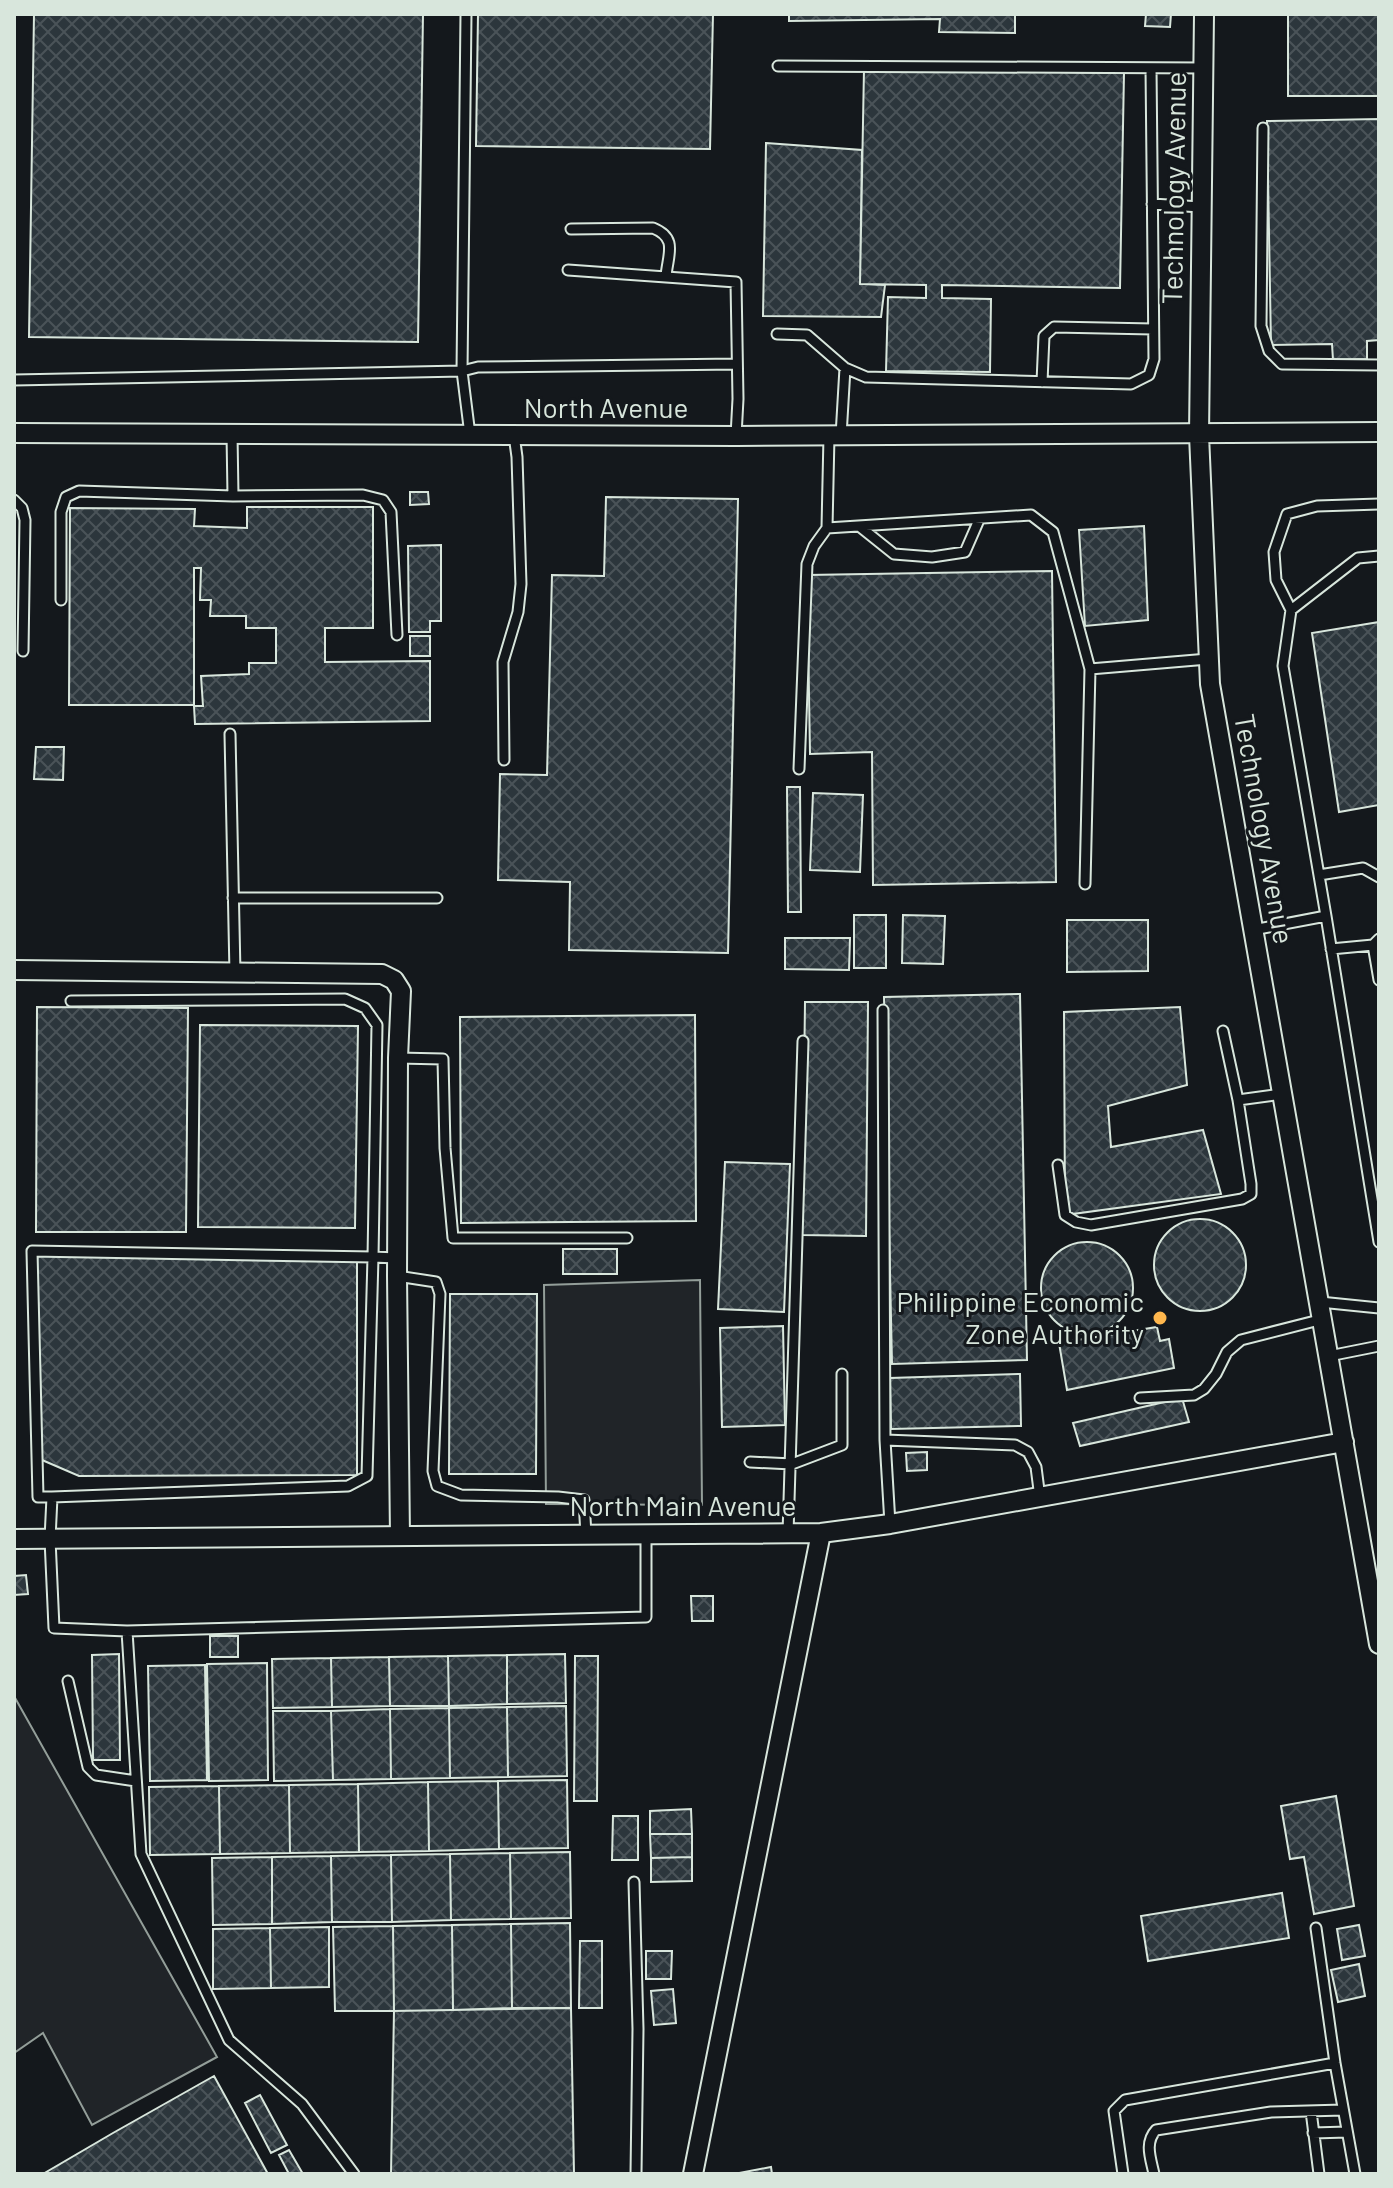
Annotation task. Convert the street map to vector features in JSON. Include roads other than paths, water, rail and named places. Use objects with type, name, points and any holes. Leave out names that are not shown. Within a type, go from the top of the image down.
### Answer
[{"type":"street","name":"Technology Avenue","points":[[1204,14],[1199,435],[1210,684],[1379,1644]]},
{"type":"street","name":"North Avenue","points":[[14,433],[835,436],[1379,432]]},
{"type":"street","points":[[14,970],[382,974],[394,980],[401,991],[397,1267],[400,1536]]},
{"type":"street","name":"North Main Avenue","points":[[14,1539],[821,1533],[1040,1498],[1344,1442]]},
{"type":"street","points":[[693,2174],[821,1533]]},
{"type":"lane","points":[[466,14],[462,371],[470,435]]},
{"type":"lane","points":[[778,66],[1204,68]]},
{"type":"lane","points":[[777,334],[807,335],[845,368],[866,377],[1131,384],[1149,375],[1154,359],[1151,68]]},
{"type":"lane","points":[[1263,128],[1261,326],[1269,351],[1282,364],[1379,365]]},
{"type":"lane","points":[[1152,204],[1201,207]]},
{"type":"lane","points":[[571,229],[653,228],[665,233],[670,240],[666,276]]},
{"type":"lane","points":[[568,270],[736,282],[736,436]]},
{"type":"lane","points":[[1042,382],[1044,336],[1054,327],[1153,329]]},
{"type":"lane","points":[[14,380],[462,371],[478,367],[737,364]]},
{"type":"lane","points":[[799,769],[807,564],[814,546],[827,528],[845,368]]},
{"type":"lane","points":[[232,434],[233,496]]},
{"type":"lane","points":[[504,760],[503,662],[518,612],[521,584],[514,435]]},
{"type":"lane","points":[[61,600],[61,512],[66,497],[79,491],[233,496],[363,495],[383,500],[391,512],[397,635]]},
{"type":"lane","points":[[14,500],[22,508],[25,520],[23,651]]},
{"type":"lane","points":[[1379,504],[1317,506],[1287,514],[1274,552],[1276,580],[1291,610],[1283,666],[1379,1242]]},
{"type":"lane","points":[[827,528],[1031,515],[1053,532],[1090,669],[1085,884]]},
{"type":"lane","points":[[859,526],[894,554],[932,557],[965,552],[979,520]]},
{"type":"lane","points":[[1291,610],[1358,558],[1379,556]]},
{"type":"lane","points":[[1090,669],[1208,659]]},
{"type":"lane","points":[[230,734],[235,973]]},
{"type":"lane","points":[[1319,875],[1363,868],[1379,877]]},
{"type":"lane","points":[[233,898],[437,898]]},
{"type":"lane","points":[[1253,930],[1326,916]]},
{"type":"lane","points":[[1331,949],[1376,942],[1379,980]]},
{"type":"lane","points":[[71,1001],[345,999],[365,1008],[377,1025],[373,1257],[367,1476],[348,1486],[38,1497],[32,1251],[373,1257],[436,1282],[440,1294],[433,1471],[437,1486],[461,1495],[584,1500],[586,1535]]},
{"type":"lane","points":[[883,1010],[885,1440],[890,1524]]},
{"type":"lane","points":[[1058,1165],[1065,1215],[1076,1222],[1091,1225],[1242,1199],[1251,1194],[1238,1100],[1223,1031]]},
{"type":"lane","points":[[788,1534],[803,1041]]},
{"type":"lane","points":[[398,1058],[443,1059],[445,1148],[453,1238],[627,1238]]},
{"type":"lane","points":[[1238,1100],[1282,1094]]},
{"type":"lane","points":[[1140,1398],[1194,1395],[1204,1389],[1227,1352],[1241,1340],[1322,1310],[1379,1308]]},
{"type":"lane","points":[[1329,1356],[1379,1346]]},
{"type":"lane","points":[[750,1462],[792,1464],[842,1445],[842,1374]]},
{"type":"lane","points":[[885,1440],[1015,1445],[1028,1452],[1036,1467],[1040,1498]]},
{"type":"lane","points":[[52,1497],[50,1539],[54,1628],[127,1631],[646,1617],[646,1535]]},
{"type":"lane","points":[[127,1631],[141,1854],[229,2040],[302,2104],[354,2174]]},
{"type":"lane","points":[[68,1681],[88,1767],[96,1775],[136,1781]]},
{"type":"lane","points":[[634,1882],[638,2029],[636,2174]]},
{"type":"lane","points":[[1316,1928],[1355,2174]]},
{"type":"lane","points":[[1123,2174],[1114,2111],[1125,2100],[1335,2063]]},
{"type":"lane","points":[[1154,2174],[1148,2146],[1156,2130],[1271,2112],[1343,2110]]},
{"type":"lane","points":[[1311,2111],[1319,2174]]},
{"type":"lane","points":[[1313,2133],[1347,2132]]},
{"type":"place","name":"Philippine Economic Zone Authority","points":[[1160,1318]]}]
